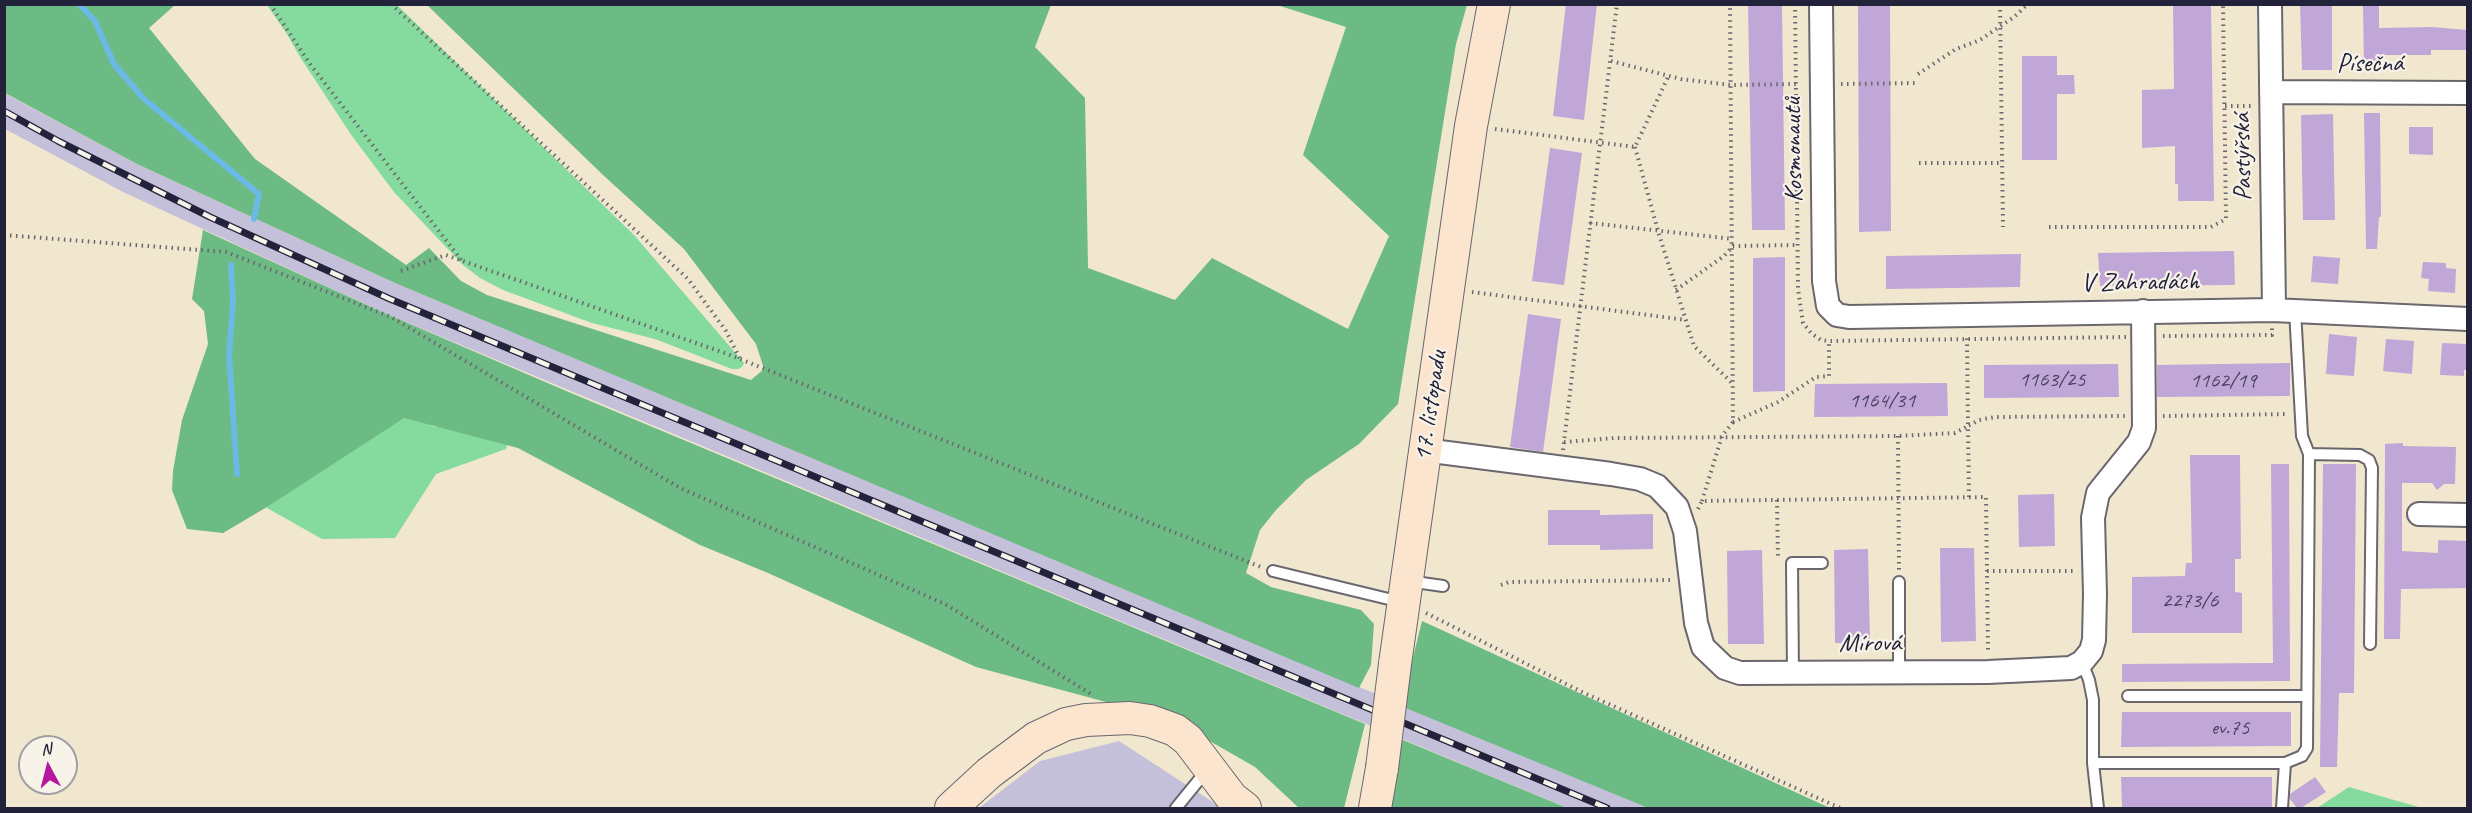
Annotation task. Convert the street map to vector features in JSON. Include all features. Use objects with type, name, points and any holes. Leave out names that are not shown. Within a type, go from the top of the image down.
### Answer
[{"type":"street","name":"17. listopadu","points":[[1375,808],[1471,126],[1494,4]]},
{"type":"street","name":"Kosmonautů","points":[[1821,4],[1824,295]]},
{"type":"street","name":"Pastýřská","points":[[2270,4],[2271,99],[2280,310]]},
{"type":"street","name":"Písečná","points":[[2271,99],[2468,93]]},
{"type":"street","name":"V Zahradách","points":[[1824,295],[1828,306],[1837,315],[1849,317],[2280,310],[2468,319]]},
{"type":"street","points":[[2082,662],[2091,651],[2094,640],[2093,518],[2098,493],[2139,442],[2144,428],[2143,311]]},
{"type":"street","name":"Mírová","points":[[1424,450],[1640,479],[1657,486],[1677,507],[1685,531],[1699,636],[1713,658],[1725,668],[1740,673],[1988,672],[2071,668],[2082,662]]},
{"type":"street","points":[[2419,514],[2468,515]]},
{"type":"street","points":[[951,808],[989,773],[1036,738],[1066,724],[1130,718],[1175,730],[1188,740],[1232,798],[1245,808]]},
{"type":"lane","points":[[2093,763],[2285,763],[2302,756],[2307,748],[2309,454],[2302,436],[2300,413],[2280,310]]},
{"type":"lane","points":[[2309,454],[2360,454],[2369,460],[2372,468],[2370,644]]},
{"type":"lane","points":[[1793,674],[1792,563],[1822,562]]},
{"type":"lane","points":[[1273,572],[1405,592],[1443,586]]},
{"type":"lane","points":[[1899,582],[1899,672]]},
{"type":"lane","points":[[2082,662],[2089,680],[2092,700],[2093,763],[2098,808]]},
{"type":"lane","points":[[2128,696],[2307,696]]},
{"type":"lane","points":[[2282,808],[2285,763]]},
{"type":"lane","points":[[1176,808],[1209,767]]},
{"type":"path","points":[[270,4],[310,64],[462,261]]},
{"type":"path","points":[[1560,469],[1617,4]]},
{"type":"path","points":[[1730,4],[1733,422]]},
{"type":"path","points":[[1795,4],[1798,289],[1803,323],[1821,340],[2272,335],[2280,310]]},
{"type":"path","points":[[2000,4],[2003,227]]},
{"type":"path","points":[[1918,74],[1956,49],[1980,40],[2028,4]]},
{"type":"path","points":[[2049,227],[2211,227],[2226,219],[2223,4]]},
{"type":"path","points":[[394,5],[688,279],[726,332],[740,359]]},
{"type":"path","points":[[1611,61],[1669,75],[1730,85],[1918,82]]},
{"type":"path","points":[[1669,75],[1635,147],[1658,231],[1694,346],[1734,385]]},
{"type":"path","points":[[2225,106],[2271,99]]},
{"type":"path","points":[[1471,126],[1635,147]]},
{"type":"path","points":[[1919,163],[2002,163]]},
{"type":"path","points":[[1590,224],[1733,239]]},
{"type":"path","points":[[4,235],[226,252],[391,317],[680,488],[945,604],[1130,718]]},
{"type":"path","points":[[1676,290],[1724,256],[1733,246],[1824,245]]},
{"type":"path","points":[[401,271],[446,255],[740,359],[1273,572]]},
{"type":"path","points":[[1448,289],[1686,320]]},
{"type":"path","points":[[1967,315],[1969,497]]},
{"type":"path","points":[[1685,531],[1702,501],[1722,436],[1733,422],[1778,402],[1816,376],[1829,376],[1829,341]]},
{"type":"path","points":[[1564,442],[1616,438],[1722,436],[1941,435],[1955,433],[1979,420],[1995,417],[2300,413]]},
{"type":"path","points":[[1898,436],[1899,582]]},
{"type":"path","points":[[1702,501],[1986,497],[1988,672]]},
{"type":"path","points":[[1987,571],[2094,570]]},
{"type":"path","points":[[1501,585],[1509,582],[1691,580]]},
{"type":"path","points":[[1405,592],[1582,692],[1840,808]]},
{"type":"shaded area","points":[[4,93],[137,164],[395,283],[1648,808],[1567,808],[382,312],[123,192],[5,129]]},
{"type":"shaded area","points":[[1119,741],[1222,808],[979,808],[1040,761]]},
{"type":"green space","points":[[5,4],[175,5],[149,28],[255,159],[406,265],[429,248],[461,281],[487,295],[751,380],[764,369],[756,344],[684,249],[602,174],[427,5],[1051,5],[1035,47],[1085,98],[1088,268],[1175,300],[1212,258],[1348,329],[1389,236],[1303,155],[1346,27],[1277,5],[1467,5],[1456,44],[1398,404],[1359,444],[1306,480],[1276,510],[1260,530],[1246,573],[1271,587],[1361,610],[1374,624],[1371,665],[1359,688],[395,283],[137,164],[5,93]]},
{"type":"green space","points":[[267,5],[397,5],[634,235],[744,363],[742,367],[732,369],[655,339],[592,323],[503,290],[480,278],[463,265],[394,192],[352,136]]},
{"type":"green space","points":[[203,230],[382,312],[571,393],[1365,724],[1344,808],[1299,808],[1255,767],[1173,720],[976,667],[768,573],[700,545],[518,448],[404,418],[223,533],[187,529],[172,490],[173,471],[182,420],[208,344],[204,311],[192,299]]},
{"type":"green space","points":[[435,391],[431,426],[510,435],[506,449],[436,474],[395,538],[322,539],[253,500]]},
{"type":"green space","points":[[1422,621],[1830,808],[1648,808],[1401,706]]},
{"type":"green space","points":[[1403,740],[1567,808],[1388,808],[1396,744]]},
{"type":"green space","points":[[2349,787],[2422,808],[2317,808]]},
{"type":"building","points":[[1566,4],[1597,4],[1584,120],[1553,116]]},
{"type":"building","points":[[1748,4],[1782,4],[1785,230],[1752,230]]},
{"type":"building","points":[[1858,4],[1890,4],[1891,231],[1859,232]]},
{"type":"building","points":[[2173,4],[2211,4],[2214,201],[2178,201],[2178,184],[2175,184],[2175,146],[2142,148],[2142,90],[2174,89]]},
{"type":"building","points":[[2300,4],[2332,4],[2332,70],[2302,70]]},
{"type":"building","points":[[2363,4],[2379,4],[2379,28],[2431,27],[2468,30],[2468,50],[2431,50],[2431,55],[2380,55],[2380,69],[2364,70]]},
{"type":"building","points":[[2022,56],[2057,56],[2057,75],[2074,75],[2075,94],[2057,94],[2057,160],[2022,160]]},
{"type":"building","points":[[2364,113],[2380,113],[2381,217],[2379,217],[2377,249],[2366,249]]},
{"type":"building","points":[[2333,114],[2335,220],[2303,220],[2301,115]]},
{"type":"building","points":[[2409,127],[2433,127],[2433,155],[2409,154]]},
{"type":"building","points":[[1550,148],[1582,153],[1564,285],[1532,281]]},
{"type":"building","points":[[2234,251],[2235,285],[2100,286],[2098,253]]},
{"type":"building","points":[[2021,254],[2020,287],[1886,289],[1886,256]]},
{"type":"building","points":[[2313,256],[2340,258],[2338,284],[2311,282]]},
{"type":"building","points":[[1785,257],[1785,391],[1753,392],[1753,258]]},
{"type":"building","points":[[2423,262],[2446,263],[2446,268],[2456,269],[2455,293],[2428,291],[2429,279],[2421,278]]},
{"type":"building","points":[[1528,314],[1561,319],[1543,452],[1510,447]]},
{"type":"building","points":[[2329,334],[2357,337],[2354,376],[2326,374]]},
{"type":"building","points":[[2386,339],[2414,341],[2412,374],[2383,371]]},
{"type":"building","points":[[2442,343],[2466,344],[2468,370],[2464,370],[2464,376],[2440,375]]},
{"type":"building","points":[[2290,363],[2290,396],[2157,397],[2157,365]]},
{"type":"building","points":[[2118,364],[2119,397],[1984,398],[1984,365]]},
{"type":"building","points":[[1947,383],[1948,416],[1814,417],[1815,384]]},
{"type":"building","points":[[2403,443],[2403,446],[2456,447],[2455,484],[2444,484],[2437,490],[2432,483],[2402,483],[2402,551],[2438,553],[2438,540],[2468,541],[2468,588],[2401,589],[2400,639],[2384,639],[2385,444]]},
{"type":"building","points":[[2190,455],[2240,455],[2241,559],[2235,559],[2235,592],[2242,593],[2242,633],[2132,633],[2132,577],[2185,576],[2186,563],[2192,563]]},
{"type":"building","points":[[2271,464],[2289,464],[2290,681],[2122,682],[2122,664],[2273,663]]},
{"type":"building","points":[[2323,464],[2356,464],[2354,693],[2339,693],[2337,767],[2320,767]]},
{"type":"building","points":[[2054,494],[2055,546],[2019,547],[2018,495]]},
{"type":"building","points":[[1548,510],[1600,510],[1600,515],[1653,514],[1653,549],[1600,550],[1600,545],[1548,545]]},
{"type":"building","points":[[1940,548],[1974,548],[1976,641],[1941,642]]},
{"type":"building","points":[[1868,549],[1870,643],[1835,643],[1834,550]]},
{"type":"building","points":[[1762,550],[1764,644],[1728,644],[1727,551]]},
{"type":"building","points":[[2122,712],[2291,712],[2291,746],[2121,747]]},
{"type":"building","points":[[2121,777],[2272,777],[2272,808],[2122,808]]},
{"type":"building","points":[[2315,777],[2326,792],[2301,808],[2297,808],[2290,799],[2290,794]]},
{"type":"waterway","points":[[79,4],[95,21],[114,64],[143,98],[259,194],[254,219]]},
{"type":"waterway","points":[[231,265],[233,303],[229,354],[237,474]]},
{"type":"railway","points":[[4,111],[58,141],[210,217],[390,299],[1607,808]]}]
